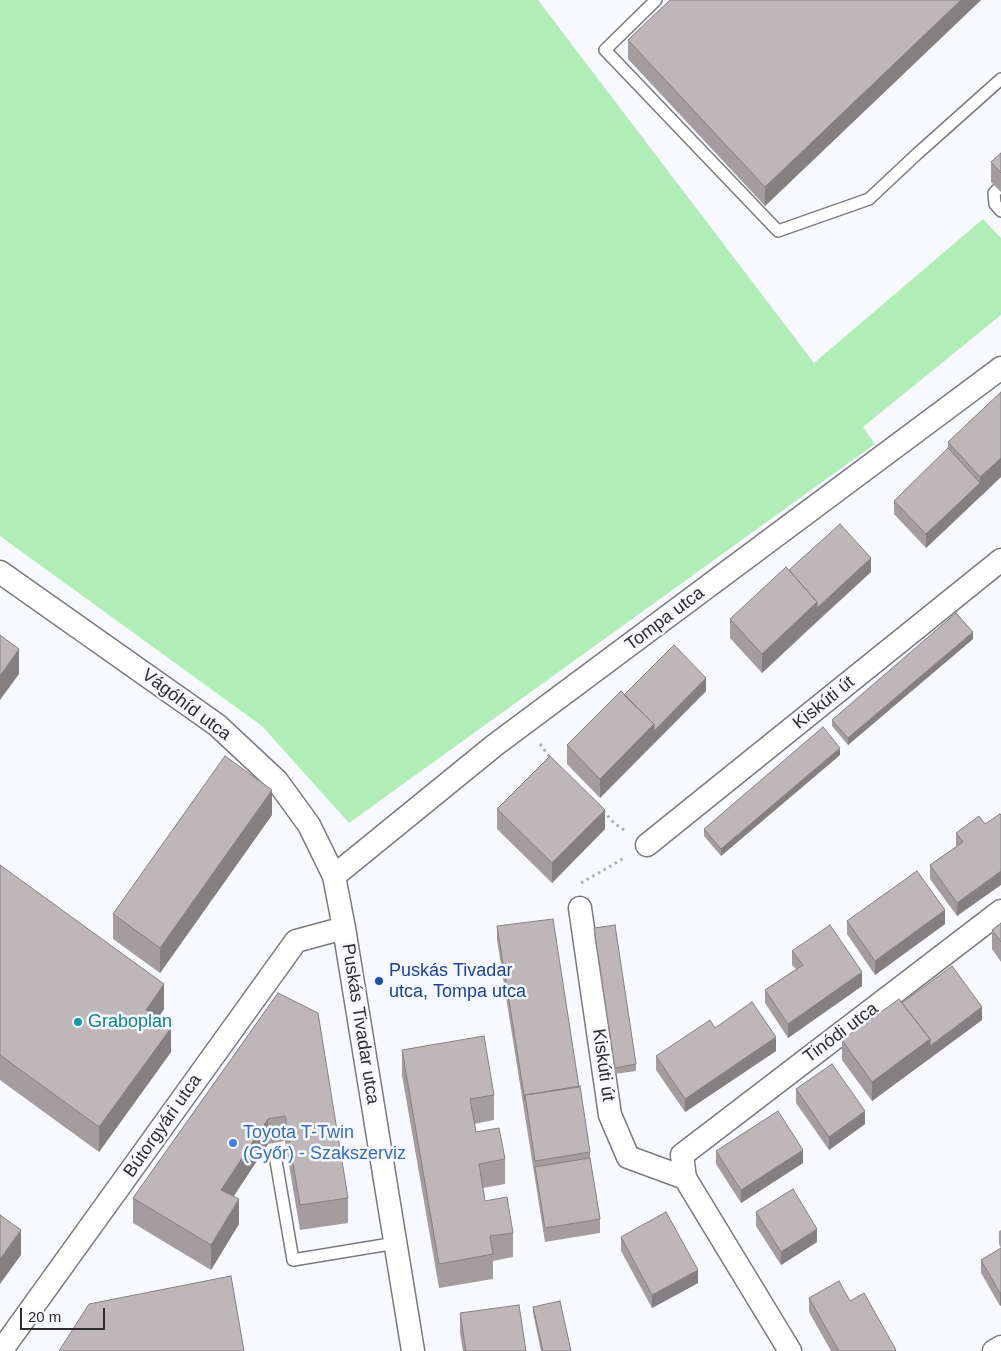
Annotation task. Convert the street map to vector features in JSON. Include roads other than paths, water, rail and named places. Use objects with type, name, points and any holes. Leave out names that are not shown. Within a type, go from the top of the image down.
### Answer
[{"type":"street","name":"Tompa utca","points":[[334,876],[495,745],[1001,368]]},
{"type":"street","name":"Kiskúti út","points":[[647,846],[1001,560]]},
{"type":"street","name":"Vágóhíd utca","points":[[0,572],[217,725],[277,780],[309,825],[334,876]]},
{"type":"street","name":"Puskás Tivadar utca","points":[[334,876],[413,1351]]},
{"type":"street","name":"Kiskúti út","points":[[580,908],[610,1114],[628,1157],[686,1178]]},
{"type":"street","name":"Tinódi utca","points":[[686,1178],[682,1155],[1001,911]]},
{"type":"street","name":"Bútorgyári utca","points":[[1,1351],[296,941],[344,928]]},
{"type":"street","points":[[686,1178],[790,1351]]},
{"type":"street","points":[[994,1351],[1001,1347]]},
{"type":"lane","points":[[656,0],[605,50],[778,231],[869,199],[1001,79]]},
{"type":"lane","points":[[1001,186],[994,193],[995,204],[1001,211]]},
{"type":"lane","points":[[276,1161],[293,1260],[396,1243]]},
{"type":"place","name":"Puskás Tivadar utca, Tompa utca","points":[[379,981]]},
{"type":"place","name":"Graboplan","points":[[78,1022]]},
{"type":"place","name":"Toyota T-Twin (Győr) - Szakszerviz","points":[[233,1143]]}]
